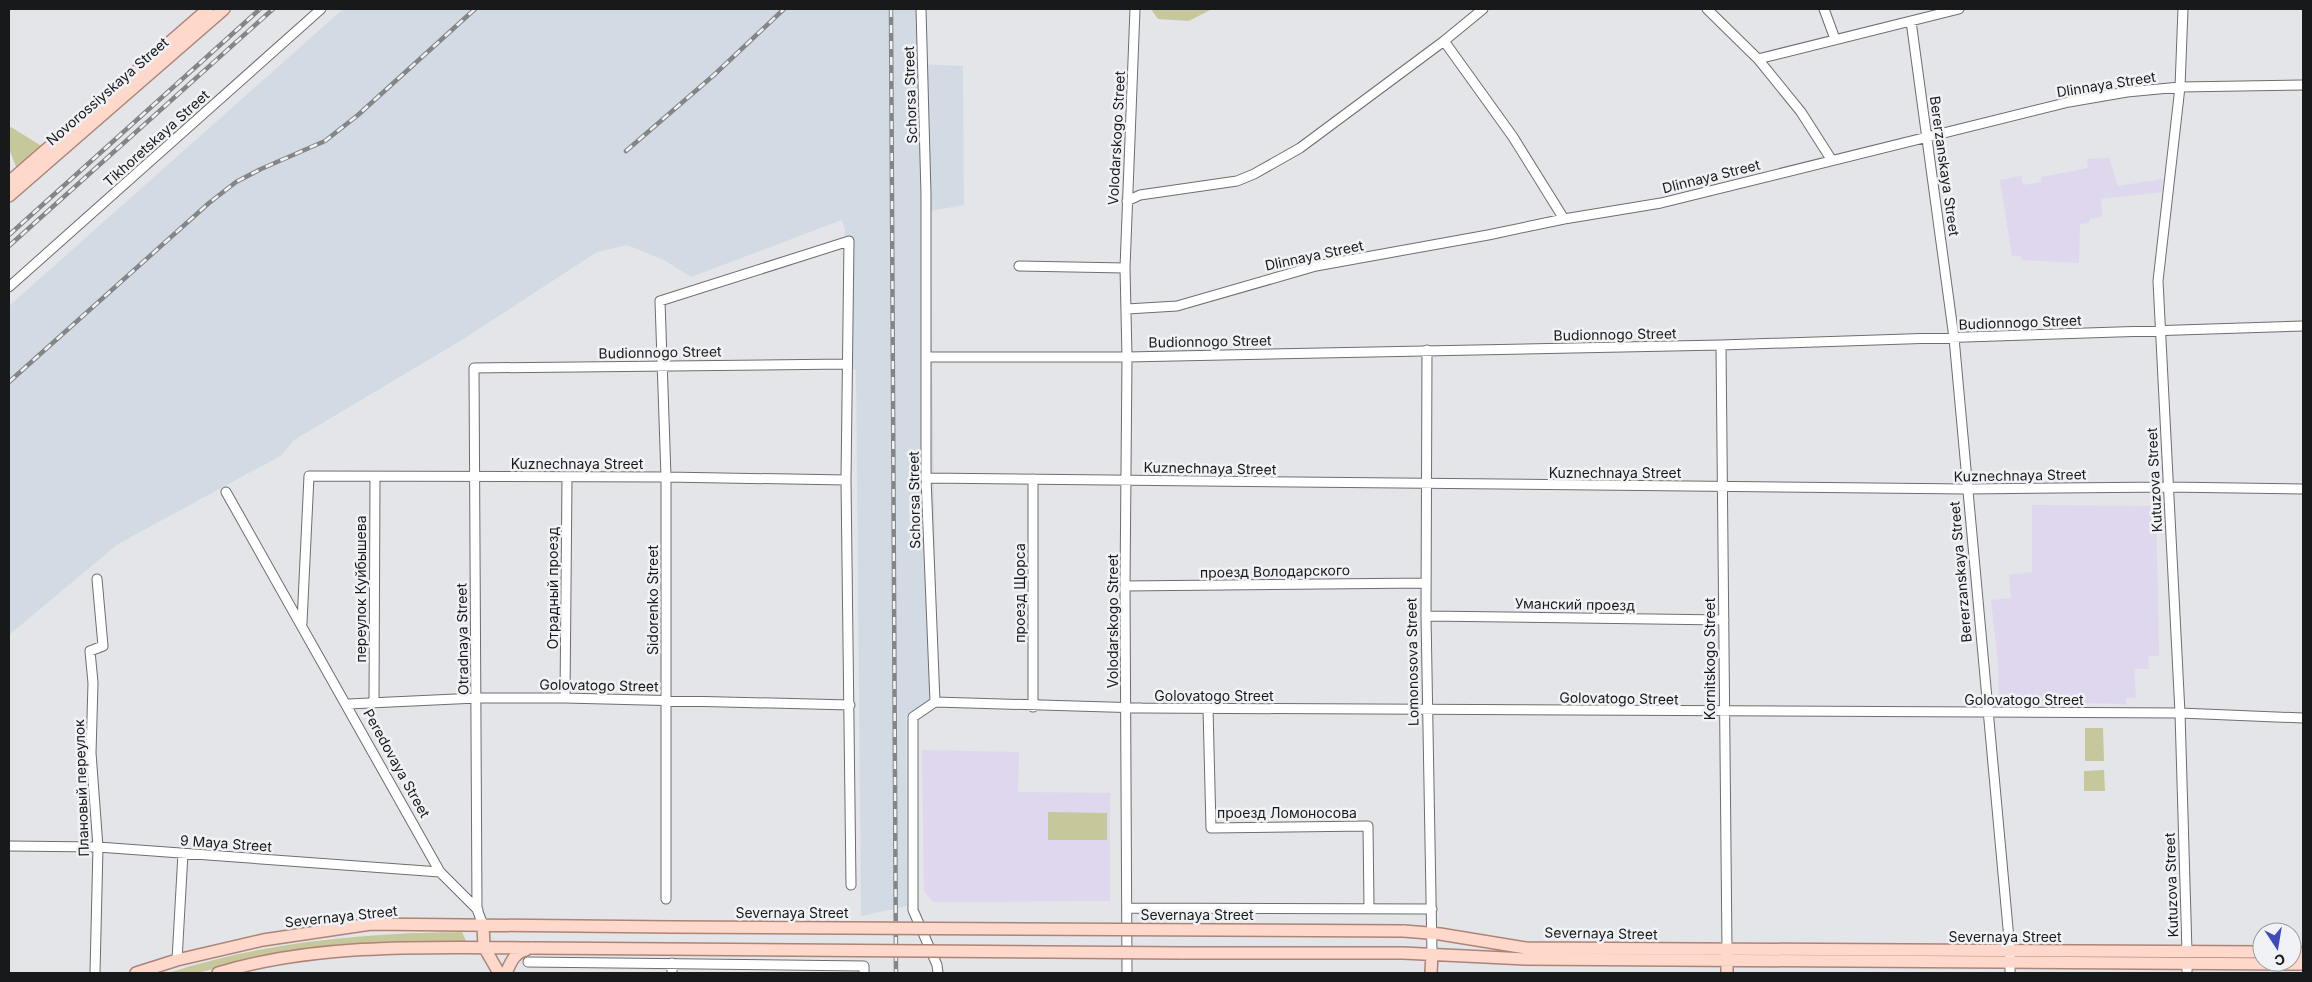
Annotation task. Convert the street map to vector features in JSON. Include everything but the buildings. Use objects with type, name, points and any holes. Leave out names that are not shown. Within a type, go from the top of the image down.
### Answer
[{"type":"main road","name":"Novorossiyskaya Street","points":[[9,182],[208,9]]},
{"type":"main road","name":"Novorossiyskaya Street","points":[[9,196],[224,9]]},
{"type":"main road","name":"Severnaya Street","points":[[136,973],[177,960],[263,940],[371,924],[1404,931],[1432,933],[1526,948],[2010,968],[2187,963],[2303,964]]},
{"type":"main road","points":[[488,925],[489,947],[499,973]]},
{"type":"main road","name":"Severnaya Street","points":[[218,973],[294,957],[379,949],[489,947],[1403,953],[1526,959],[2010,950],[2187,963],[2252,953]]},
{"type":"main road","points":[[489,947],[506,973]]},
{"type":"main road","points":[[506,973],[510,962],[518,952],[533,948]]},
{"type":"main road","name":"Lomonosova Street","points":[[1431,973],[1432,954]]},
{"type":"main road","name":"Kornitskogo Street","points":[[1727,955],[1727,973]]},
{"type":"street","name":"Tikhoretskaya Street","points":[[9,287],[321,9]]},
{"type":"street","name":"Schorsa Street","points":[[921,9],[926,195],[926,478],[935,702]]},
{"type":"street","name":"Volodarskogo Street","points":[[1127,973],[1125,586],[1127,309],[1125,268],[1135,9]]},
{"type":"street","points":[[1127,201],[1140,195],[1237,181],[1254,174],[1300,148],[1444,41],[1483,9]]},
{"type":"street","points":[[1707,9],[1758,59],[1801,112],[1831,159]]},
{"type":"street","points":[[1824,9],[1835,38]]},
{"type":"street","points":[[1758,59],[1835,38],[1959,9]]},
{"type":"street","name":"Kutuzova Street","points":[[2183,9],[2180,87],[2158,281],[2180,713],[2187,963]]},
{"type":"street","name":"Bererzanskaya Street","points":[[1911,20],[1954,338],[1966,489],[2010,950],[2010,968]]},
{"type":"street","points":[[1444,41],[1513,137],[1564,219]]},
{"type":"street","name":"Dlinnaya Street","points":[[1127,309],[1177,306],[1316,266],[1708,193],[1831,159],[2069,102],[2127,92],[2180,87],[2303,85]]},
{"type":"street","name":"Sidorenko Street","points":[[666,899],[666,477],[664,366],[660,301],[849,241],[847,364]]},
{"type":"street","points":[[1019,266],[1125,268]]},
{"type":"street","name":"Budionnogo Street","points":[[927,357],[1127,356],[1721,346],[2303,326]]},
{"type":"street","name":"Kornitskogo Street","points":[[1721,346],[1724,487],[1727,955]]},
{"type":"street","name":"Lomonosova Street","points":[[1427,350],[1425,583],[1432,954]]},
{"type":"street","name":"Budionnogo Street","points":[[474,368],[847,364]]},
{"type":"street","points":[[847,364],[846,480],[851,885]]},
{"type":"street","name":"Otradnaya Street","points":[[474,368],[477,909]]},
{"type":"street","name":"Kuznechnaya Street","points":[[302,623],[309,476],[666,477],[846,480]]},
{"type":"street","name":"переулок Куйбышева","points":[[374,701],[375,477]]},
{"type":"street","name":"Отрадный проезд","points":[[565,698],[567,478]]},
{"type":"street","name":"Kuznechnaya Street","points":[[926,478],[1425,485],[1966,489],[2168,487],[2303,489]]},
{"type":"street","name":"проезд Щорса","points":[[1033,479],[1033,706]]},
{"type":"street","name":"Peredovaya Street","points":[[226,492],[348,704],[440,872],[477,909],[488,925]]},
{"type":"street","name":"Плановый переулок","points":[[95,973],[98,847],[91,753],[93,683],[90,651],[102,646],[97,580]]},
{"type":"street","name":"проезд Володарского","points":[[1125,586],[1425,583]]},
{"type":"street","name":"Уманский проезд","points":[[1426,616],[1724,620]]},
{"type":"street","name":"Golovatogo Street","points":[[348,704],[374,701],[477,698],[565,698],[850,705]]},
{"type":"street","points":[[935,702],[913,716],[913,910],[937,965],[938,973]]},
{"type":"street","name":"Golovatogo Street","points":[[935,702],[1127,708],[2180,713],[2303,718]]},
{"type":"street","name":"проезд Ломоносова","points":[[1208,708],[1211,828],[1368,826],[1369,908]]},
{"type":"street","name":"9 Maya Street","points":[[9,846],[98,847],[440,872]]},
{"type":"street","points":[[177,960],[183,853]]},
{"type":"street","points":[[1128,908],[1432,909]]},
{"type":"street","points":[[528,962],[864,966],[864,973]]},
{"type":"street","points":[[672,963],[672,973]]},
{"type":"shaded area","points":[[343,9],[917,9],[919,64],[963,66],[964,205],[930,211],[937,700],[906,716],[907,906],[861,916],[856,370],[843,367],[845,230],[842,220],[691,277],[664,260],[627,245],[597,252],[465,338],[294,440],[282,455],[118,544],[9,635],[9,306]]},
{"type":"shaded area","points":[[2109,158],[2118,186],[2163,179],[2162,192],[2101,199],[2102,217],[2090,219],[2089,223],[2080,224],[2079,263],[2022,260],[2021,256],[2012,256],[2000,180],[2021,176],[2023,185],[2041,182],[2041,177],[2088,168],[2087,159]]},
{"type":"shaded area","points":[[2032,505],[2156,506],[2159,656],[2148,656],[2149,669],[2134,669],[2136,698],[2126,698],[2126,704],[2051,702],[1999,704],[1998,663],[1991,600],[2011,598],[2009,575],[2032,572]]},
{"type":"shaded area","points":[[922,750],[1019,752],[1018,792],[1110,793],[1110,901],[933,902],[924,891]]},
{"type":"green space","points":[[1151,9],[1212,9],[1189,21],[1158,19]]},
{"type":"green space","points":[[11,127],[43,147],[17,169],[9,149],[9,129]]},
{"type":"green space","points":[[2085,728],[2103,728],[2104,761],[2085,761]]},
{"type":"green space","points":[[2104,770],[2105,791],[2084,791],[2084,771]]},
{"type":"green space","points":[[1048,812],[1107,813],[1107,840],[1048,840]]},
{"type":"green space","points":[[462,932],[466,941],[344,945],[245,961],[197,973],[168,973],[240,954],[314,941],[387,934]]},
{"type":"railway","points":[[9,235],[260,9]]},
{"type":"railway","points":[[9,246],[273,9]]},
{"type":"railway","points":[[9,382],[209,203],[236,182],[325,141],[358,115],[475,9]]},
{"type":"railway","points":[[626,151],[714,75],[784,9]]},
{"type":"railway","points":[[891,9],[896,973]]}]
